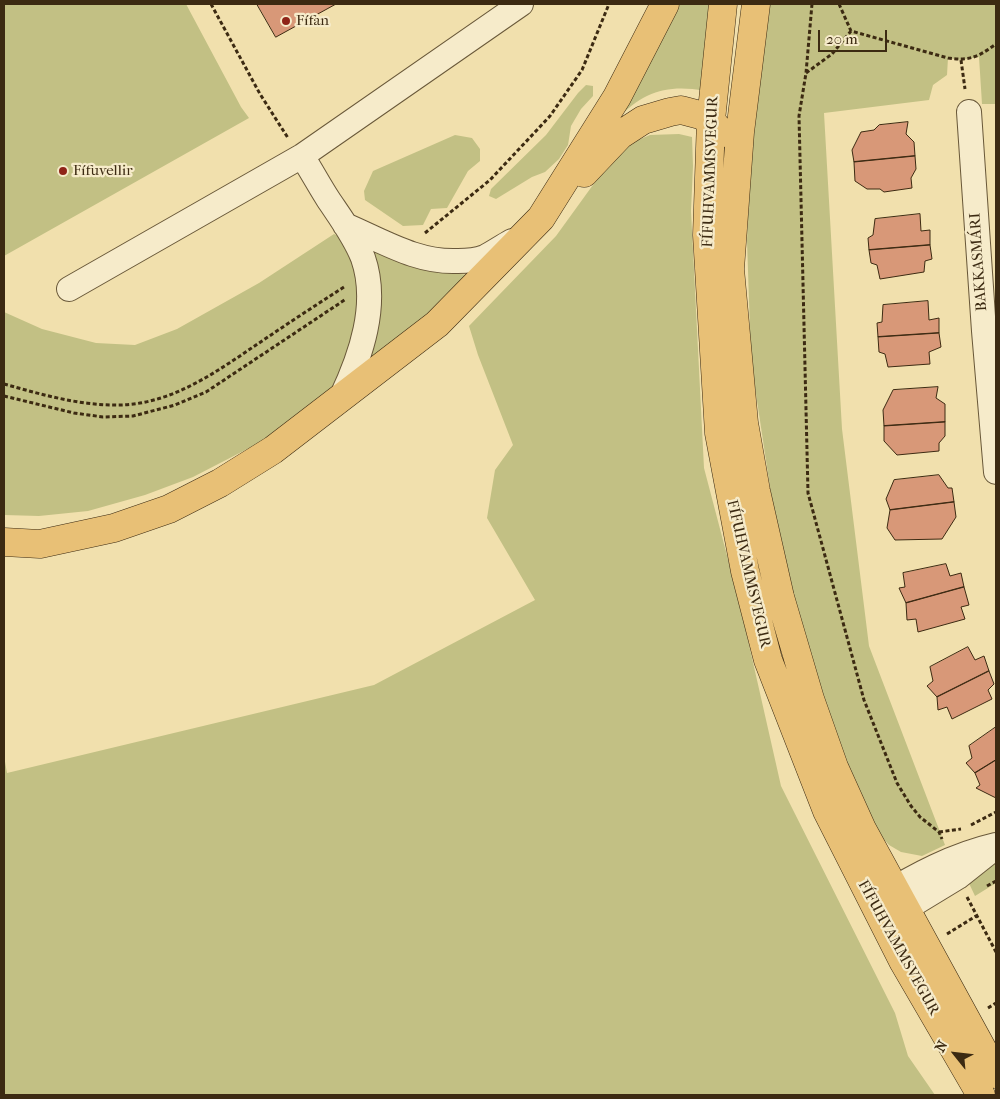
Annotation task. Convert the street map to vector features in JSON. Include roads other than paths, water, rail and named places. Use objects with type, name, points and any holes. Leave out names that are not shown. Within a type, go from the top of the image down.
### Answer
[{"type":"main road","points":[[536,223],[617,97],[665,4]]},
{"type":"main road","name":"FÍFUHVAMMSVEGUR","points":[[723,4],[711,120],[708,235],[718,424],[745,571],[768,660],[827,811],[996,1074]]},
{"type":"main road","name":"FÍFUHVAMMSVEGUR","points":[[756,4],[740,132],[730,269],[744,424],[756,491],[780,597],[810,699],[834,767],[862,829],[888,905],[903,961],[981,1095]]},
{"type":"main road","points":[[4,542],[40,544],[114,528],[169,509],[220,483],[273,450],[437,324],[620,135],[643,120],[681,110],[711,120],[717,128],[720,138],[720,230],[730,269]]},
{"type":"street","points":[[69,289],[302,156],[521,4]]},
{"type":"street","name":"BAKKASMÁRI","points":[[969,112],[996,472]]},
{"type":"street","points":[[302,156],[363,257],[368,292],[363,340],[355,368],[341,398]]},
{"type":"street","points":[[345,225],[405,252],[429,260],[446,262],[466,261],[484,257],[536,223]]},
{"type":"street","points":[[888,905],[958,877],[996,846]]},
{"type":"place","name":"Fífan","points":[[286,21]]},
{"type":"place","name":"Fífuvellir","points":[[63,171]]}]
